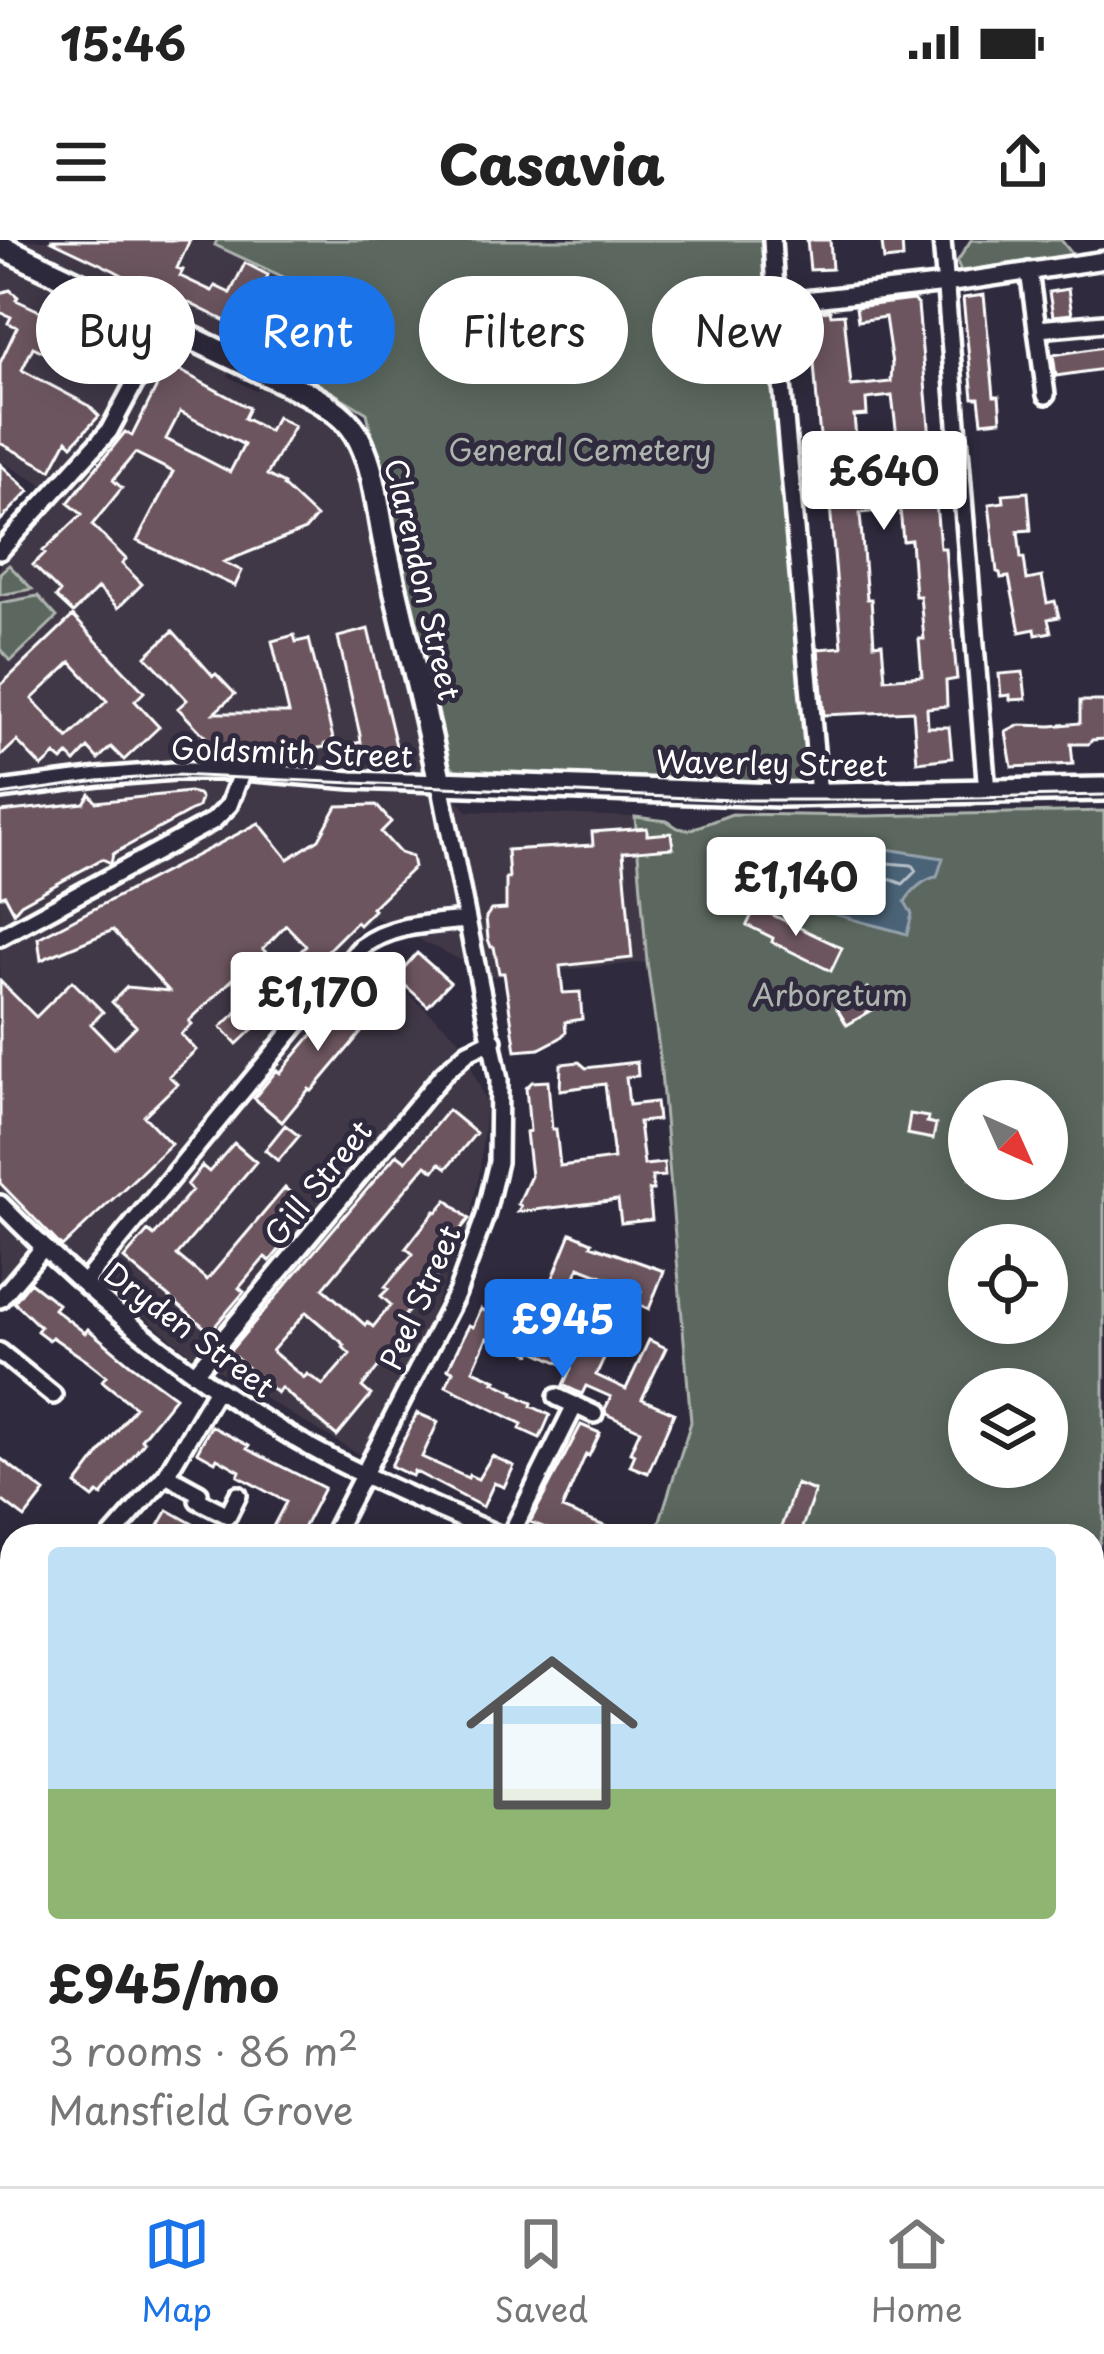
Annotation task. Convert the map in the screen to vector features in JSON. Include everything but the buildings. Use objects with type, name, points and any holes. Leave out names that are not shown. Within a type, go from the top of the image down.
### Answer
[{"type":"street","points":[[772,240],[775,276]]},
{"type":"street","points":[[942,240],[987,792]]},
{"type":"street","name":"Clarendon Street","points":[[0,247],[60,276]]},
{"type":"street","points":[[824,298],[1104,260]]},
{"type":"street","points":[[1029,272],[1046,395]]},
{"type":"street","points":[[1038,329],[1104,323]]},
{"type":"street","name":"Clarendon Street","points":[[195,341],[333,408],[360,441],[440,783]]},
{"type":"street","points":[[0,551],[109,431],[136,384]]},
{"type":"street","points":[[782,384],[820,795]]},
{"type":"street","name":"Goldsmith Street","points":[[0,790],[174,771],[440,783]]},
{"type":"street","points":[[3,935],[213,821],[229,806],[242,771]]},
{"type":"street","name":"Waverley Street","points":[[440,783],[820,795],[1104,789]]},
{"type":"street","name":"Peel Street","points":[[338,1524],[457,1293],[498,1162],[499,1080],[493,1040],[440,783]]},
{"type":"street","points":[[84,1283],[362,947],[392,930],[466,920]]},
{"type":"street","name":"Gill Street","points":[[195,1373],[444,1072],[468,1052],[493,1040]]},
{"type":"street","name":"Dryden Street","points":[[0,1204],[84,1283],[217,1389],[364,1475],[474,1524]]},
{"type":"street","points":[[0,1299],[44,1248]]},
{"type":"street","points":[[0,1352],[53,1395]]},
{"type":"street","points":[[39,1384],[52,1366]]},
{"type":"street","points":[[123,1524],[166,1475],[217,1389]]},
{"type":"street","points":[[557,1397],[594,1414]]},
{"type":"street","points":[[516,1524],[574,1405]]},
{"type":"street","points":[[166,1475],[199,1493],[198,1500],[228,1515],[238,1495]]},
{"type":"shaded area","points":[[0,240],[217,240],[216,245],[277,274],[219,276],[219,384],[243,384],[256,391],[260,384],[278,384],[306,393],[371,472],[439,777],[467,811],[635,817],[647,962],[495,977],[374,917],[348,941],[460,1040],[486,1102],[470,1218],[418,1349],[360,1455],[192,1355],[44,1236],[0,1284],[0,548],[53,491],[0,461]]},
{"type":"green space","name":"General Cemetery","points":[[217,240],[761,240],[764,276],[652,276],[652,384],[774,384],[810,771],[802,782],[457,772],[446,761],[367,413],[318,384],[395,384],[395,276],[281,276],[215,245]]},
{"type":"green space","points":[[971,240],[1061,240],[1073,255],[961,271],[957,262]]},
{"type":"green space","points":[[9,565],[32,589],[0,595],[0,573]]},
{"type":"green space","points":[[38,596],[57,617],[11,661],[0,649],[0,603]]},
{"type":"green space","name":"Arboretum","points":[[1104,811],[1104,1524],[659,1524],[691,1422],[635,817],[667,821],[689,830],[732,814]]},
{"type":"water","points":[[770,846],[887,849],[943,858],[937,877],[919,886],[905,902],[912,914],[907,934],[805,904],[770,886],[760,875],[762,857]]},
{"type":"tram line","points":[[0,795],[176,775],[733,800],[1104,795]]}]
